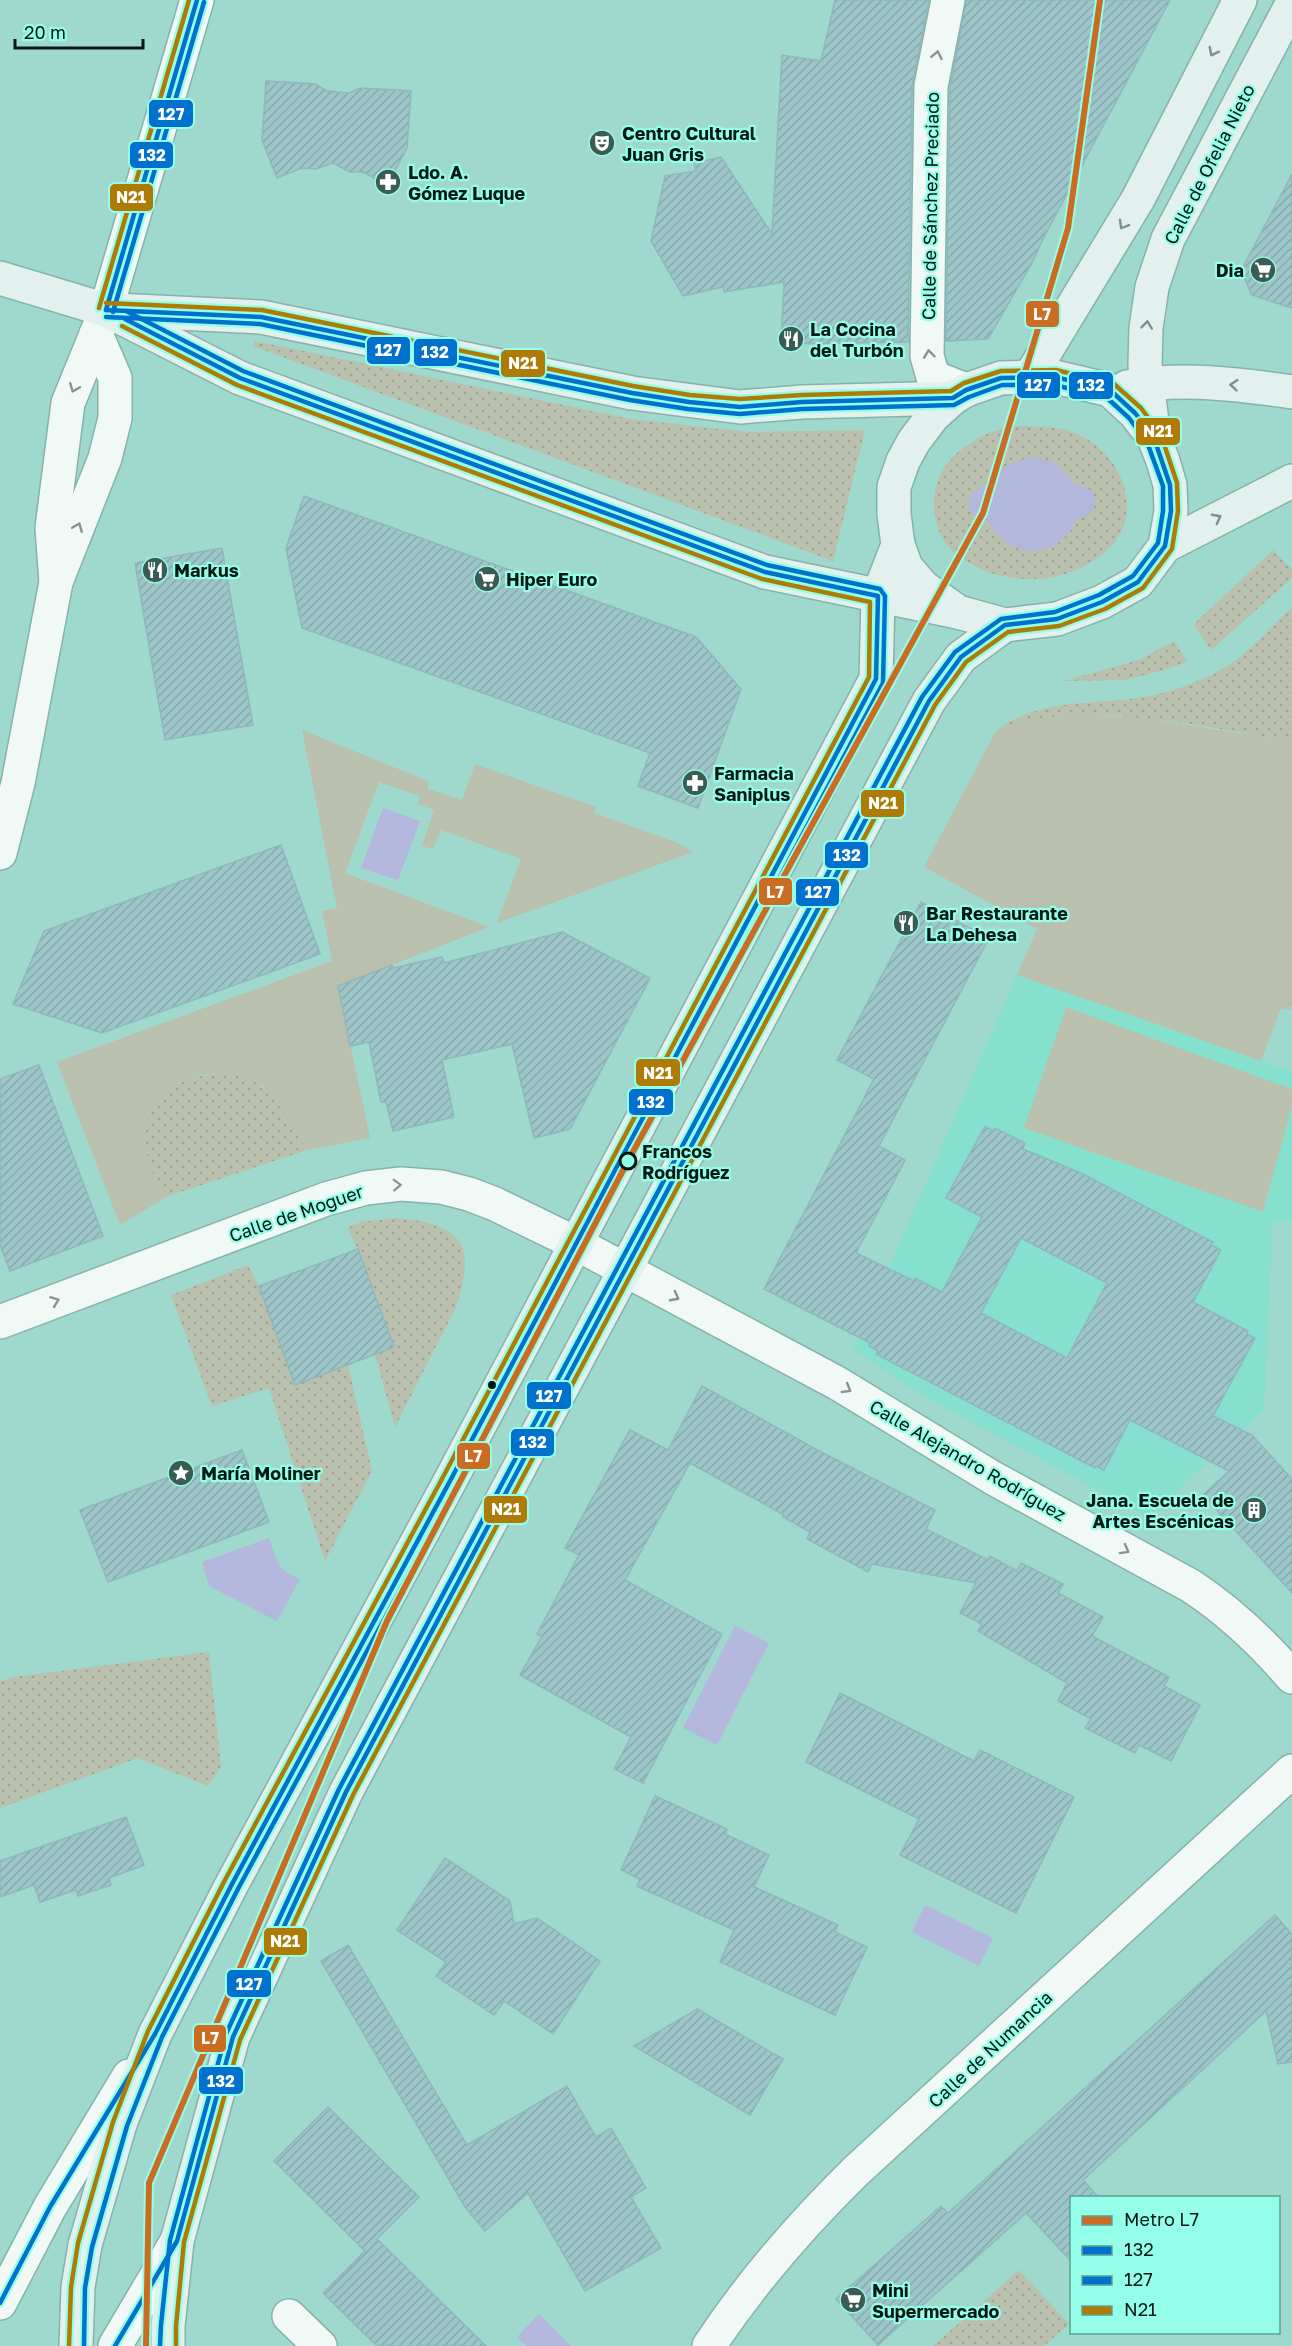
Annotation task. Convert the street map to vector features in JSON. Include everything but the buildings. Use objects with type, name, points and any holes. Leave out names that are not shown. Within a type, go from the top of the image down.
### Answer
[{"type":"street","points":[[56,582],[52,528],[68,403],[101,322],[197,0]]},
{"type":"street","name":"Calle de Sánchez Preciado","points":[[948,0],[931,86],[927,356],[933,377],[960,394]]},
{"type":"street","points":[[1030,377],[1138,199],[1240,0]]},
{"type":"street","name":"Calle de Ofelia Nieto","points":[[1154,438],[1145,366],[1146,328],[1152,287],[1168,239],[1292,4]]},
{"type":"street","points":[[0,278],[240,378],[765,572],[958,612],[1005,625],[1057,619],[1102,602],[1138,582],[1165,546],[1292,480]]},
{"type":"street","points":[[101,322],[261,317],[632,393],[740,407],[960,394],[1001,378],[1030,377],[1055,377],[1110,390],[1148,383],[1192,381],[1292,392]]},
{"type":"street","points":[[0,853],[18,783],[56,582],[105,458],[115,418],[115,378],[101,322]]},
{"type":"street","points":[[1110,390],[1135,413],[1154,438],[1170,484],[1171,511],[1165,546]]},
{"type":"street","points":[[958,612],[923,586],[906,567],[898,545],[894,514],[894,487],[903,461],[914,441],[933,417],[960,394]]},
{"type":"street","points":[[0,2303],[50,2207],[155,2034],[232,1884],[450,1481],[876,679],[878,596],[898,545]]},
{"type":"street","points":[[168,2346],[177,2241],[233,2037],[346,1792],[929,700],[961,657],[1005,625]]},
{"type":"street","name":"Calle de Moguer","points":[[0,1322],[326,1198],[366,1188],[401,1184],[441,1187],[469,1194],[495,1204],[624,1269]]},
{"type":"street","name":"Calle Alejandro Rodríguez","points":[[624,1269],[837,1383],[993,1478],[1191,1586],[1220,1605],[1250,1632],[1292,1677]]},
{"type":"street","name":"Calle de Numancia","points":[[723,2341],[756,2279],[811,2216],[1292,1771]]},
{"type":"street","points":[[76,2346],[78,2287],[85,2245],[120,2124],[155,2034]]},
{"type":"street","points":[[115,2346],[177,2241]]},
{"type":"street","points":[[289,2316],[320,2346]]},
{"type":"shaded area","points":[[255,341],[631,419],[747,432],[865,430],[833,561],[253,346]]},
{"type":"shaded area","points":[[1012,426],[1055,428],[1079,435],[1094,444],[1107,456],[1117,471],[1124,486],[1127,503],[1126,520],[1119,536],[1092,562],[1057,576],[1021,579],[1002,576],[968,562],[956,555],[945,542],[935,517],[934,504],[935,492],[945,467],[955,454],[978,438]]},
{"type":"shaded area","points":[[1273,550],[1292,570],[1292,578],[1211,650],[1194,624]]},
{"type":"shaded area","points":[[1292,607],[1292,741],[1182,723],[1102,715],[1063,716],[1028,721],[996,731],[1033,712],[1074,704],[1159,694],[1203,679],[1242,655]]},
{"type":"shaded area","points":[[1174,641],[1187,662],[1125,680],[1064,681],[1139,660]]},
{"type":"shaded area","points":[[1084,715],[1144,718],[1292,741],[1292,1004],[1290,1010],[1281,1008],[1261,1061],[1017,975],[1037,929],[924,867],[996,731],[1028,721]]},
{"type":"shaded area","points":[[302,730],[428,781],[428,789],[462,800],[475,764],[596,807],[594,813],[678,843],[693,852],[497,923],[521,859],[441,830],[433,849],[422,846],[434,810],[418,804],[420,796],[379,782],[345,873],[489,927],[338,986],[370,1138],[307,1150],[263,1086],[218,1073],[202,1075],[177,1083],[150,1167],[168,1196],[120,1225],[57,1062],[332,961],[322,911],[337,908]]},
{"type":"shaded area","points":[[1017,975],[1292,1072],[1292,1221],[1273,1222],[1264,1410],[1148,1517],[927,1398],[853,1349]]},
{"type":"shaded area","points":[[1066,1007],[1292,1089],[1292,1106],[1263,1212],[1024,1128]]},
{"type":"shaded area","points":[[235,1073],[248,1078],[269,1094],[286,1115],[307,1150],[168,1196],[153,1172],[147,1153],[148,1119],[154,1105],[163,1094],[188,1080]]},
{"type":"shaded area","points":[[396,1218],[429,1223],[452,1234],[462,1247],[465,1264],[455,1309],[395,1427],[375,1355],[394,1347],[358,1249],[347,1228],[361,1222]]},
{"type":"shaded area","points":[[248,1265],[259,1286],[295,1385],[348,1365],[372,1471],[325,1561],[269,1388],[212,1406],[171,1295]]},
{"type":"shaded area","points":[[209,1652],[221,1767],[208,1786],[138,1758],[0,1808],[0,1681],[14,1677]]},
{"type":"shaded area","points":[[1019,2270],[1069,2324],[1044,2346],[933,2346]]},
{"type":"water","points":[[1033,457],[1058,465],[1067,473],[1074,485],[1089,489],[1093,494],[1095,506],[1086,516],[1077,519],[1069,533],[1058,543],[1046,549],[1033,551],[1020,549],[1007,543],[996,533],[987,519],[974,515],[968,502],[975,490],[988,487],[1006,466]]},
{"type":"water","points":[[383,808],[420,821],[398,880],[361,868]]},
{"type":"water","points":[[269,1538],[278,1564],[286,1572],[300,1579],[277,1621],[209,1586],[202,1562]]},
{"type":"water","points":[[735,1626],[769,1643],[717,1745],[683,1728]]},
{"type":"water","points":[[925,1905],[993,1938],[979,1966],[912,1932]]},
{"type":"water","points":[[539,2314],[571,2346],[526,2346],[517,2337]]},
{"type":"metro line","name":"L7","points":[[146,2346],[149,2183],[387,1621],[629,1159],[983,513],[1068,228],[1100,0]]},
{"type":"transit line","name":"N21","points":[[99,308],[189,0]]},
{"type":"transit line","name":"132","points":[[106,310],[197,0]]},
{"type":"transit line","name":"127","points":[[113,312],[204,2]]},
{"type":"transit line","name":"N21","points":[[106,303],[262,310],[633,386],[690,395],[740,399],[951,391],[964,383],[1001,371],[1056,370],[1114,384],[1141,408],[1161,435],[1177,483],[1178,511],[1172,549],[1143,588],[1105,609],[1059,626],[1008,632],[966,662],[935,705],[353,1795],[240,2040],[184,2242],[176,2346]]},
{"type":"transit line","name":"132","points":[[106,310],[261,317],[632,393],[740,407],[802,402],[953,398],[966,390],[1001,378],[1055,377],[1110,390],[1135,413],[1154,438],[1170,485],[1171,511],[1165,546],[1138,582],[1102,602],[1057,619],[1005,625],[961,657],[929,701],[346,1792],[233,2037],[177,2241],[115,2346]]},
{"type":"transit line","name":"127","points":[[84,2346],[85,2288],[92,2247],[127,2126],[162,2037],[239,1887],[457,1485],[883,683],[885,596],[880,589],[767,565],[243,371],[128,312]]},
{"type":"transit line","name":"127","points":[[106,317],[260,324],[630,400],[740,414],[802,409],[954,405],[1002,385],[1054,385],[1106,397],[1129,418],[1147,442],[1163,486],[1163,511],[1158,543],[1133,576],[1099,595],[1055,612],[1001,619],[955,652],[922,697],[339,1789],[226,2034],[170,2240],[160,2346]]},
{"type":"transit line","name":"132","points":[[0,2303],[50,2207],[155,2034],[232,1884],[450,1481],[876,679],[878,596],[765,572],[240,378],[125,319]]},
{"type":"transit line","name":"N21","points":[[69,2346],[71,2287],[78,2243],[113,2122],[148,2031],[225,1880],[443,1477],[869,677],[870,602],[762,579],[237,385],[122,326]]},
{"type":"place","name":"Centro Cultural Juan Gris","points":[[602,143]]},
{"type":"place","name":"Ldo. A. Gómez Luque","points":[[388,182]]},
{"type":"place","name":"Dia","points":[[1263,270]]},
{"type":"place","name":"La Cocina del Turbón","points":[[791,339]]},
{"type":"place","name":"Markus","points":[[155,570]]},
{"type":"place","name":"Hiper Euro","points":[[487,579]]},
{"type":"place","name":"Farmacia Saniplus","points":[[695,783]]},
{"type":"place","name":"Bar Restaurante La Dehesa","points":[[906,923]]},
{"type":"place","name":"Francos Rodríguez","points":[[628,1161]]},
{"type":"place","name":"María Moliner","points":[[181,1473]]},
{"type":"place","name":"Jana. Escuela de Artes Escénicas","points":[[1254,1510]]},
{"type":"place","name":"Mini Supermercado","points":[[853,2300]]}]
